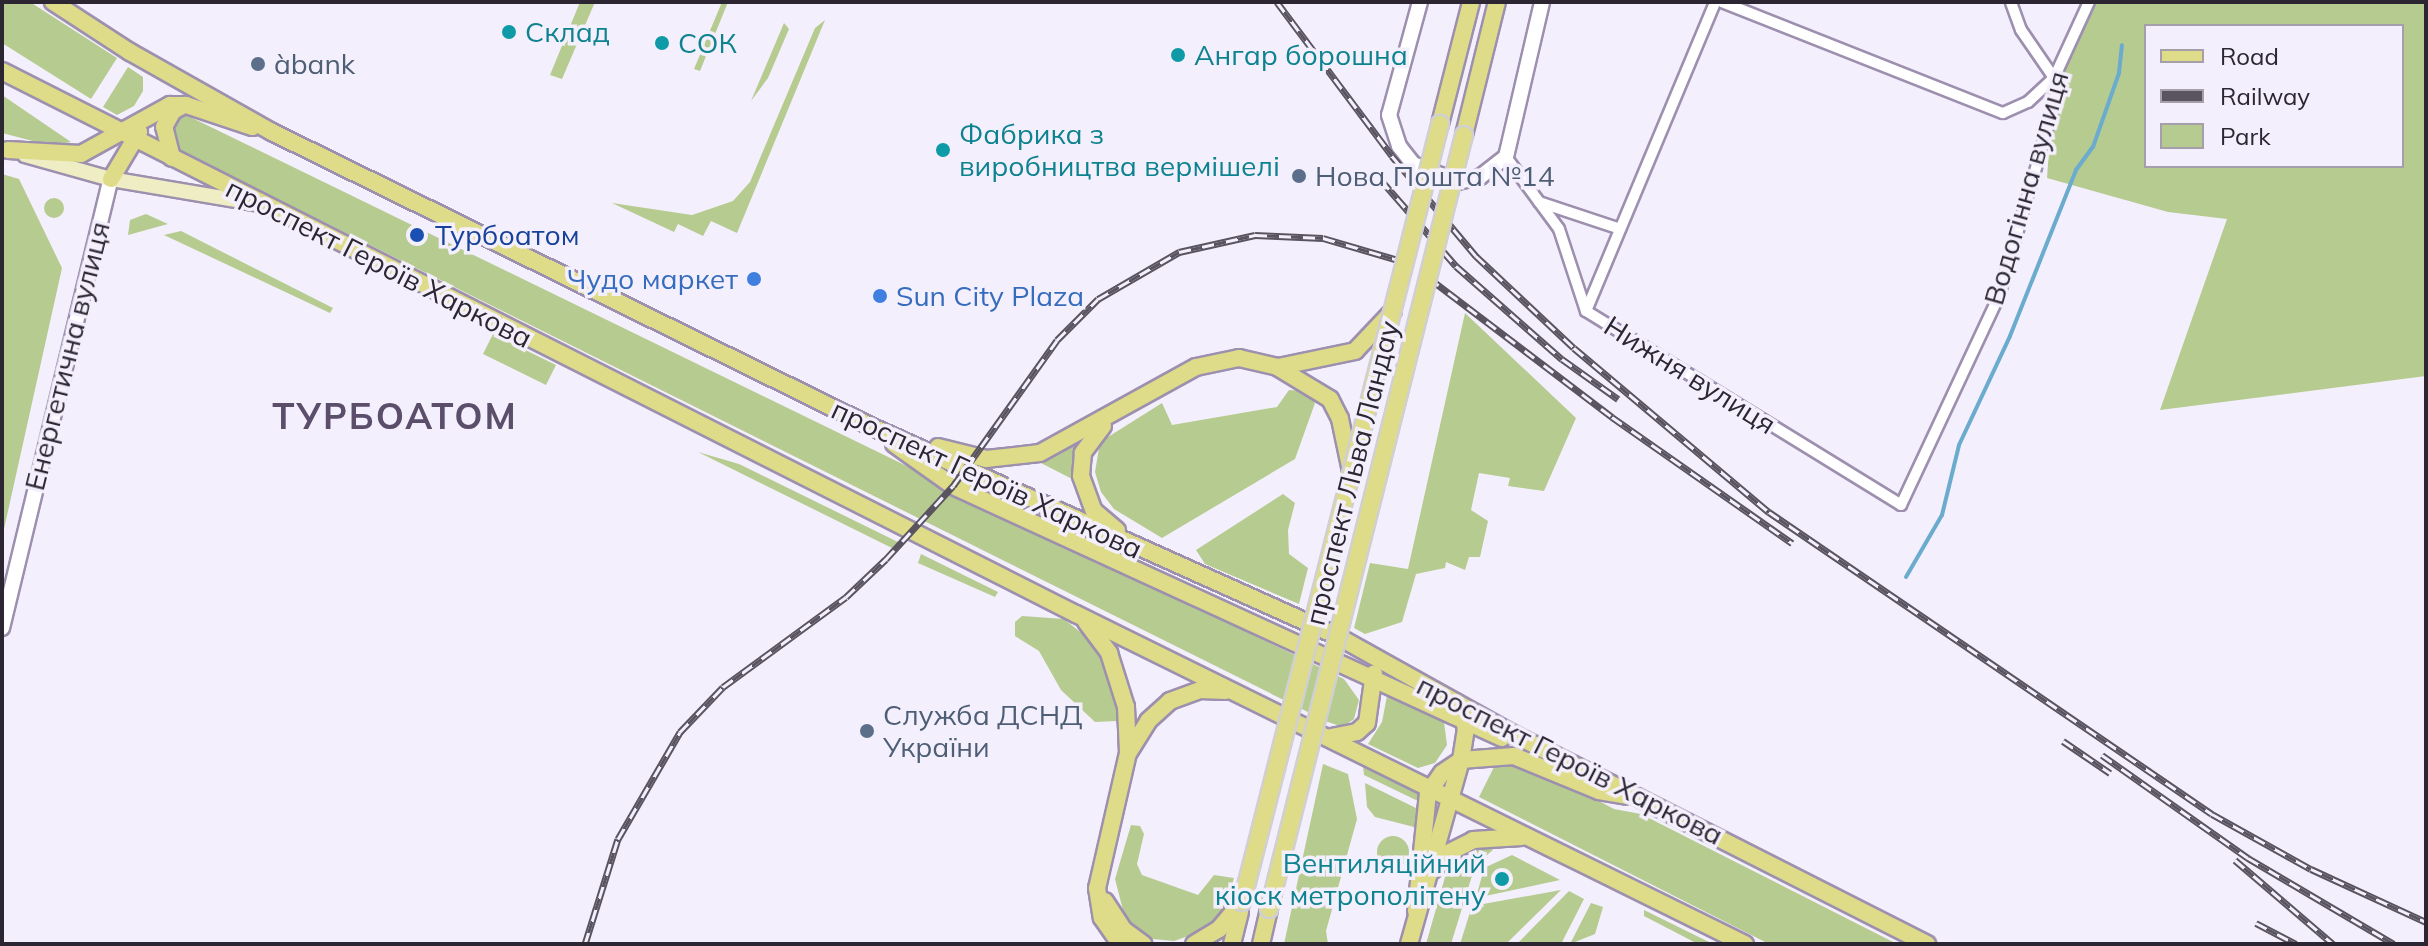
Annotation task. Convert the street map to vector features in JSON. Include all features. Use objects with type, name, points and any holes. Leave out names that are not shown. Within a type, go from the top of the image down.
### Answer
[{"type":"main road","name":"проспект Героїв Харкова","points":[[53,2],[130,52],[272,132],[870,426],[1352,644],[1449,699],[1927,944]]},
{"type":"main road","name":"проспект Льва Ландау","points":[[1234,936],[1471,2]]},
{"type":"main road","name":"проспект Льва Ландау","points":[[1263,941],[1497,2]]},
{"type":"main road","name":"проспект Героїв Харкова","points":[[2,71],[1076,614],[1331,737],[1745,944]]},
{"type":"main road","points":[[5,149],[73,155],[128,136],[163,107],[186,105],[272,132]]},
{"type":"main road","points":[[172,158],[164,127],[173,111],[186,105]]},
{"type":"main road","points":[[111,179],[128,136]]},
{"type":"main road","points":[[5,149],[111,179],[262,204]]},
{"type":"main road","points":[[1277,367],[1355,351],[1393,311]]},
{"type":"main road","points":[[870,426],[964,455],[1008,459],[1049,450],[1207,362],[1239,358],[1277,367],[1319,390],[1335,405],[1352,476]]},
{"type":"main road","points":[[1113,416],[1083,453],[1081,476],[1089,504],[1106,523],[1179,566]]},
{"type":"main road","points":[[870,426],[953,486],[1596,784],[1639,798]]},
{"type":"main road","points":[[1076,614],[1099,637],[1117,672],[1126,707],[1128,753],[1099,870],[1100,913],[1120,944]]},
{"type":"main road","points":[[1331,737],[1362,728],[1373,702],[1374,681],[1370,663],[1352,644]]},
{"type":"main road","points":[[1351,671],[1373,702]]},
{"type":"main road","points":[[1128,753],[1148,721],[1170,701],[1200,690],[1238,693]]},
{"type":"main road","points":[[1409,944],[1459,762],[1460,720],[1449,699]]},
{"type":"main road","points":[[1416,911],[1420,845],[1430,787],[1459,762],[1514,756],[1599,791],[1639,798]]},
{"type":"main road","points":[[1423,888],[1442,859],[1473,840],[1501,834],[1546,844]]},
{"type":"main road","points":[[1099,870],[1110,910],[1124,930],[1143,944]]},
{"type":"main road","points":[[1194,944],[1219,929],[1242,902]]},
{"type":"main road","points":[[1234,936],[1263,941]]},
{"type":"street","points":[[1420,2],[1389,115],[1399,146],[1420,169],[1447,181],[1480,177],[1506,157],[1542,2]]},
{"type":"street","points":[[1586,311],[1715,2]]},
{"type":"street","points":[[1722,2],[2003,113],[2028,102],[2054,78],[2021,30],[2011,2]]},
{"type":"street","name":"Водогінна вулиця","points":[[1901,505],[1999,296],[2056,98],[2054,78],[2089,2]]},
{"type":"street","name":"Нижня вулиця","points":[[1506,157],[1559,229],[1586,311],[1901,505]]},
{"type":"street","name":"Енергетична вулиця","points":[[2,628],[111,179]]},
{"type":"street","points":[[1539,202],[1620,229]]},
{"type":"green space","points":[[2,2],[30,2],[117,58],[91,99],[2,43]]},
{"type":"green space","points":[[580,2],[595,2],[562,79],[550,75]]},
{"type":"green space","points":[[722,2],[728,2],[700,71],[694,69]]},
{"type":"green space","points":[[2089,2],[2426,2],[2426,376],[2160,410],[2227,219],[2168,212],[2047,178],[2054,78]]},
{"type":"green space","points":[[825,20],[737,233],[711,221],[703,236],[678,224],[674,232],[612,203],[692,215],[733,201],[750,182],[815,28]]},
{"type":"green space","points":[[784,23],[789,29],[768,78],[751,101]]},
{"type":"green space","points":[[128,67],[143,77],[143,91],[134,106],[117,115],[103,107]]},
{"type":"green space","points":[[2,95],[71,142],[52,146],[2,133]]},
{"type":"green space","points":[[184,114],[1344,679],[1359,700],[1354,719],[1343,727],[1328,722],[181,151],[168,129],[176,115]]},
{"type":"green space","points":[[2,174],[19,179],[62,268],[2,538]]},
{"type":"green space","points":[[54,198],[61,201],[64,208],[61,215],[54,218],[47,215],[44,208],[47,201]]},
{"type":"green space","points":[[146,214],[168,224],[128,235],[130,220]]},
{"type":"green space","points":[[181,231],[333,308],[330,313],[164,235]]},
{"type":"green space","points":[[1465,313],[1576,418],[1544,491],[1508,486],[1510,478],[1479,473],[1471,510],[1488,521],[1480,557],[1469,557],[1465,570],[1446,562],[1445,568],[1416,574],[1402,622],[1365,634],[1354,628],[1370,563],[1408,569]]},
{"type":"green space","points":[[493,334],[556,365],[546,385],[483,354]]},
{"type":"green space","points":[[1289,390],[1304,391],[1315,403],[1295,459],[1162,538],[1114,509],[1101,492],[1095,472],[1100,442],[1162,403],[1172,425],[1277,407]]},
{"type":"green space","points":[[1078,443],[1078,482],[1039,462],[1063,452]]},
{"type":"green space","points":[[698,452],[739,464],[898,542],[892,548]]},
{"type":"green space","points":[[1283,494],[1295,503],[1288,530],[1289,554],[1308,568],[1299,604],[1205,564],[1196,550]]},
{"type":"green space","points":[[921,554],[998,592],[995,597],[918,563]]},
{"type":"green space","points":[[1022,616],[1064,619],[1095,644],[1119,709],[1117,721],[1095,722],[1061,690],[1039,651],[1015,636],[1015,622]]},
{"type":"green space","points":[[1387,696],[1444,722],[1447,745],[1435,763],[1418,768],[1368,744],[1382,722]]},
{"type":"green space","points":[[1497,761],[1555,778],[1614,809],[1641,814],[1897,944],[1769,944],[1479,797]]},
{"type":"green space","points":[[1323,764],[1348,774],[1357,819],[1326,931],[1328,944],[1284,944]]},
{"type":"green space","points":[[1363,766],[1419,793],[1420,802],[1364,775]]},
{"type":"green space","points":[[1365,783],[1420,810],[1418,828],[1375,817],[1367,807]]},
{"type":"green space","points":[[1131,825],[1140,826],[1144,834],[1137,864],[1142,875],[1198,895],[1214,875],[1234,878],[1225,909],[1200,932],[1174,941],[1152,939],[1125,918],[1115,879]]},
{"type":"green space","points":[[1393,836],[1404,841],[1409,852],[1404,863],[1393,868],[1382,863],[1377,852],[1382,841]]},
{"type":"green space","points":[[1488,843],[1497,846],[1475,866],[1451,944],[1426,944],[1445,877],[1455,864]]},
{"type":"green space","points":[[1512,855],[1560,880],[1476,898],[1484,868]]},
{"type":"green space","points":[[1561,890],[1506,944],[1460,944],[1472,906]]},
{"type":"green space","points":[[1569,891],[1584,899],[1561,944],[1517,944]]},
{"type":"green space","points":[[1591,903],[1603,907],[1595,934],[1570,944]]},
{"type":"green space","points":[[1644,910],[1713,944],[1698,944],[1644,916]]},
{"type":"waterway","points":[[1906,577],[1942,515],[1959,445],[2010,336],[2076,170],[2093,147],[2119,73],[2122,45]]},
{"type":"railway","points":[[1277,2],[1392,156],[1476,256],[1574,348],[1769,512],[2212,814],[2311,869],[2426,922]]},
{"type":"railway","points":[[1381,180],[1456,266],[1562,359],[1618,399]]},
{"type":"railway","points":[[585,944],[618,839],[680,732],[723,687],[846,597],[886,559],[953,486],[1057,340],[1098,299],[1179,252],[1255,235],[1323,238],[1405,262]]},
{"type":"railway","points":[[1429,278],[1612,417],[1792,543]]},
{"type":"railway","points":[[2063,741],[2110,773]]},
{"type":"railway","points":[[2102,755],[2248,858],[2394,944]]},
{"type":"railway","points":[[2235,860],[2333,944]]},
{"type":"railway","points":[[2256,923],[2296,944]]},
{"type":"place","name":"Склад","points":[[509,32]]},
{"type":"place","name":"СОК","points":[[662,43]]},
{"type":"place","name":"Ангар борошна","points":[[1178,55]]},
{"type":"place","name":"àbank","points":[[258,64]]},
{"type":"place","name":"Фабрика з виробництва вермішелі","points":[[943,150]]},
{"type":"place","name":"Нова Пошта №14","points":[[1299,176]]},
{"type":"place","name":"Турбоатом","points":[[417,235]]},
{"type":"place","name":"Чудо маркет","points":[[754,279]]},
{"type":"place","name":"Sun City Plaza","points":[[880,296]]},
{"type":"place","name":"Служба ДСНД України","points":[[867,731]]},
{"type":"place","name":"Вентиляційний кіоск метрополітену","points":[[1502,879]]},
{"type":"district","name":"ТУРБОАТОМ","points":[[395,416]]}]
